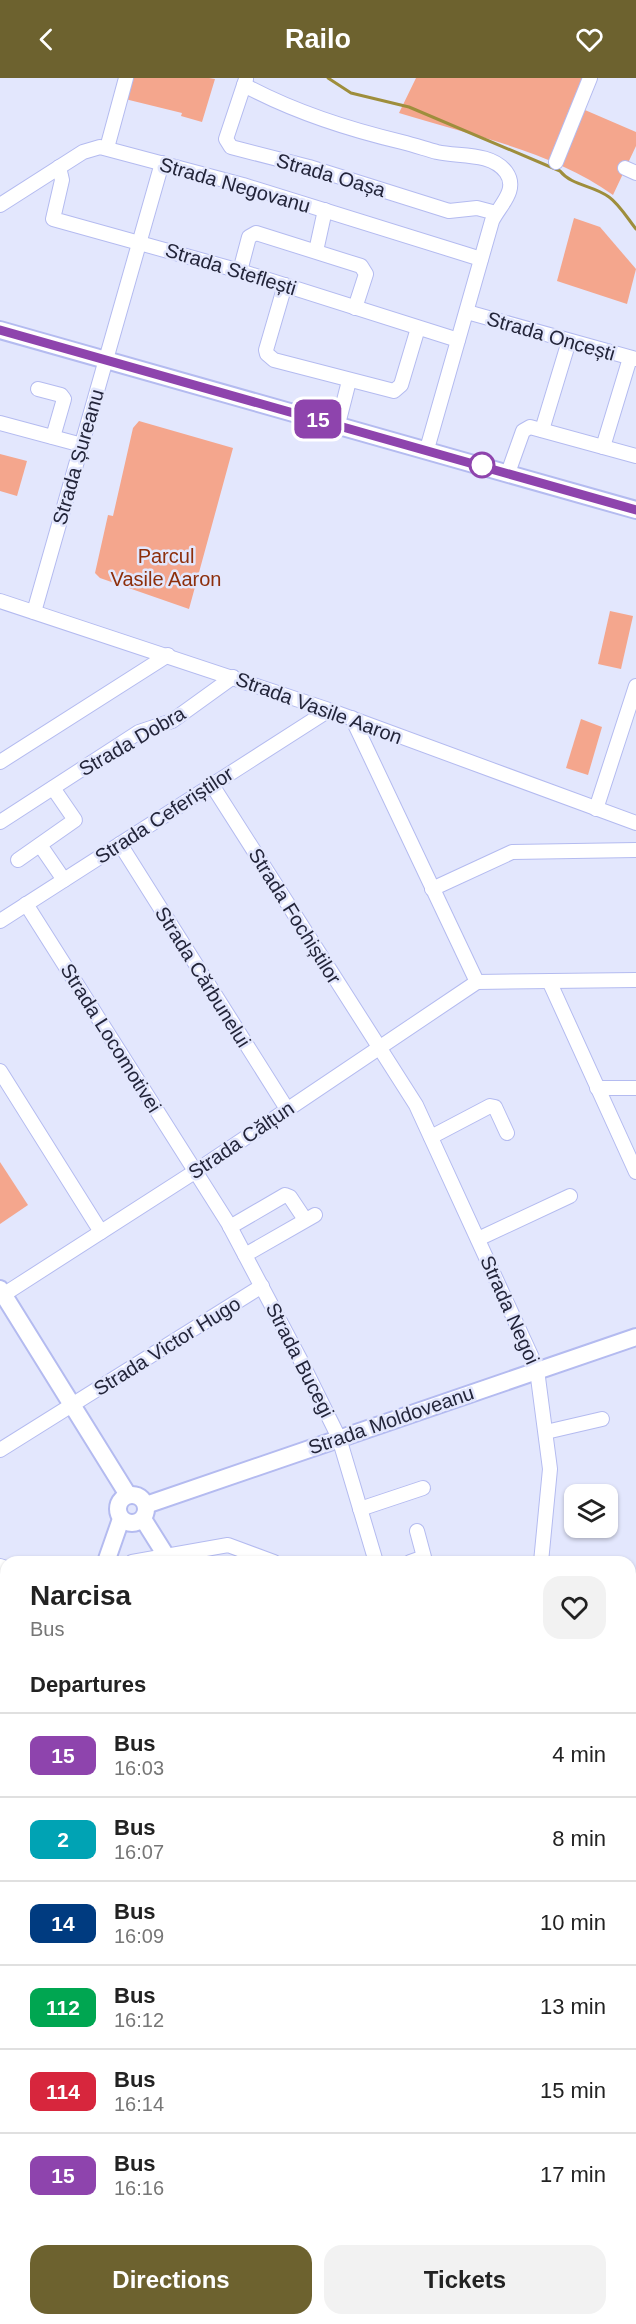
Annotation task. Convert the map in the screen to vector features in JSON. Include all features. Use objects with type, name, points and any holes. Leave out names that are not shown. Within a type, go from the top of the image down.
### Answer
[{"type":"main road","points":[[0,330],[636,510]]},
{"type":"main road","points":[[2,1292],[128,1495]]},
{"type":"main road","name":"Strada Moldoveanu","points":[[144,1512],[339,1438],[636,1336]]},
{"type":"main road","points":[[108,1556],[121,1519],[117,1508],[128,1495],[138,1496],[166,1556]]},
{"type":"main road","points":[[121,1519],[131,1524],[144,1512]]},
{"type":"street","points":[[107,148],[126,78]]},
{"type":"street","points":[[556,162],[591,78]]},
{"type":"street","points":[[245,82],[276,102],[350,130],[438,152],[474,156],[495,163],[506,173],[511,185],[504,203],[496,213],[481,260],[427,449]]},
{"type":"street","name":"Strada Oașa","points":[[245,82],[226,139],[231,147],[309,167],[449,211],[477,208],[496,213]]},
{"type":"street","name":"Strada Negovanu","points":[[0,205],[89,148],[107,148],[325,210],[481,260]]},
{"type":"street","name":"Strada Șureanu","points":[[34,612],[162,164]]},
{"type":"street","name":"Strada Steflești","points":[[59,167],[63,180],[53,219],[240,271],[458,340]]},
{"type":"street","points":[[316,251],[325,210]]},
{"type":"street","points":[[240,271],[249,237],[255,233],[316,251],[364,269],[366,274],[355,308]]},
{"type":"street","points":[[285,285],[266,350],[274,360],[389,391],[402,385],[418,328]]},
{"type":"street","name":"Strada Oncești","points":[[467,312],[633,358]]},
{"type":"street","points":[[542,430],[569,341]]},
{"type":"street","points":[[603,447],[633,358]]},
{"type":"street","points":[[338,424],[350,381]]},
{"type":"street","points":[[38,389],[61,395],[64,399],[53,437]]},
{"type":"street","points":[[0,423],[82,446]]},
{"type":"street","points":[[508,472],[523,431],[530,427],[636,456]]},
{"type":"street","name":"Strada Vasile Aaron","points":[[0,601],[352,718],[636,823]]},
{"type":"street","points":[[0,762],[168,655]]},
{"type":"street","name":"Strada Dobra","points":[[0,822],[139,732],[172,721],[233,677]]},
{"type":"street","points":[[596,808],[636,686]]},
{"type":"street","name":"Strada Ceferiștilor","points":[[0,921],[329,710]]},
{"type":"street","points":[[352,718],[477,982],[550,983],[636,980]]},
{"type":"street","name":"Strada Fochiștilor","points":[[212,785],[378,1048]]},
{"type":"street","points":[[18,860],[75,820],[53,788]]},
{"type":"street","name":"Strada Cărbunelui","points":[[120,844],[287,1109]]},
{"type":"street","points":[[40,845],[64,880]]},
{"type":"street","points":[[432,889],[512,852],[636,850]]},
{"type":"street","name":"Strada Locomotivei","points":[[26,904],[196,1171]]},
{"type":"street","name":"Strada Călțun","points":[[2,1292],[196,1171],[477,982]]},
{"type":"street","points":[[550,983],[636,1172]]},
{"type":"street","name":"Strada Negoi","points":[[378,1048],[410,1095],[431,1137],[537,1370],[550,1469],[542,1556]]},
{"type":"street","points":[[0,1071],[100,1232]]},
{"type":"street","points":[[597,1088],[636,1088]]},
{"type":"street","points":[[431,1137],[490,1106],[495,1107],[507,1133]]},
{"type":"street","name":"Strada Bucegi","points":[[196,1171],[262,1286],[339,1438],[374,1556]]},
{"type":"street","points":[[230,1227],[285,1196],[292,1199],[310,1216],[245,1255]]},
{"type":"street","name":"Strada Negoi","points":[[478,1239],[570,1196]]},
{"type":"street","name":"Strada Victor Hugo","points":[[0,1450],[262,1286]]},
{"type":"street","points":[[546,1432],[602,1419]]},
{"type":"street","points":[[360,1509],[423,1488]]},
{"type":"street","points":[[417,1531],[424,1556]]},
{"type":"street","points":[[181,1556],[228,1545],[258,1556]]},
{"type":"green space","points":[[130,78],[215,79],[202,122],[181,116],[182,113],[125,99]]},
{"type":"green space","points":[[416,78],[590,78],[578,107],[636,132],[636,146],[613,195],[564,167],[537,156],[399,113]]},
{"type":"green space","points":[[574,218],[600,227],[636,269],[627,304],[557,281]]},
{"type":"green space","name":"Parcul Vasile Aaron","points":[[139,421],[233,448],[189,609],[100,578],[95,573],[108,515],[113,516],[133,428]]},
{"type":"green space","points":[[0,454],[27,461],[17,496],[0,491]]},
{"type":"green space","points":[[610,611],[633,616],[621,669],[598,664]]},
{"type":"green space","points":[[581,719],[602,727],[588,775],[566,768]]},
{"type":"green space","points":[[0,1162],[28,1205],[0,1224]]},
{"type":"waterway","points":[[328,78],[351,93],[409,107],[560,171],[570,180],[603,193],[613,200],[636,229]]},
{"type":"bus line","name":"15","points":[[0,330],[382,436],[636,510]]}]
